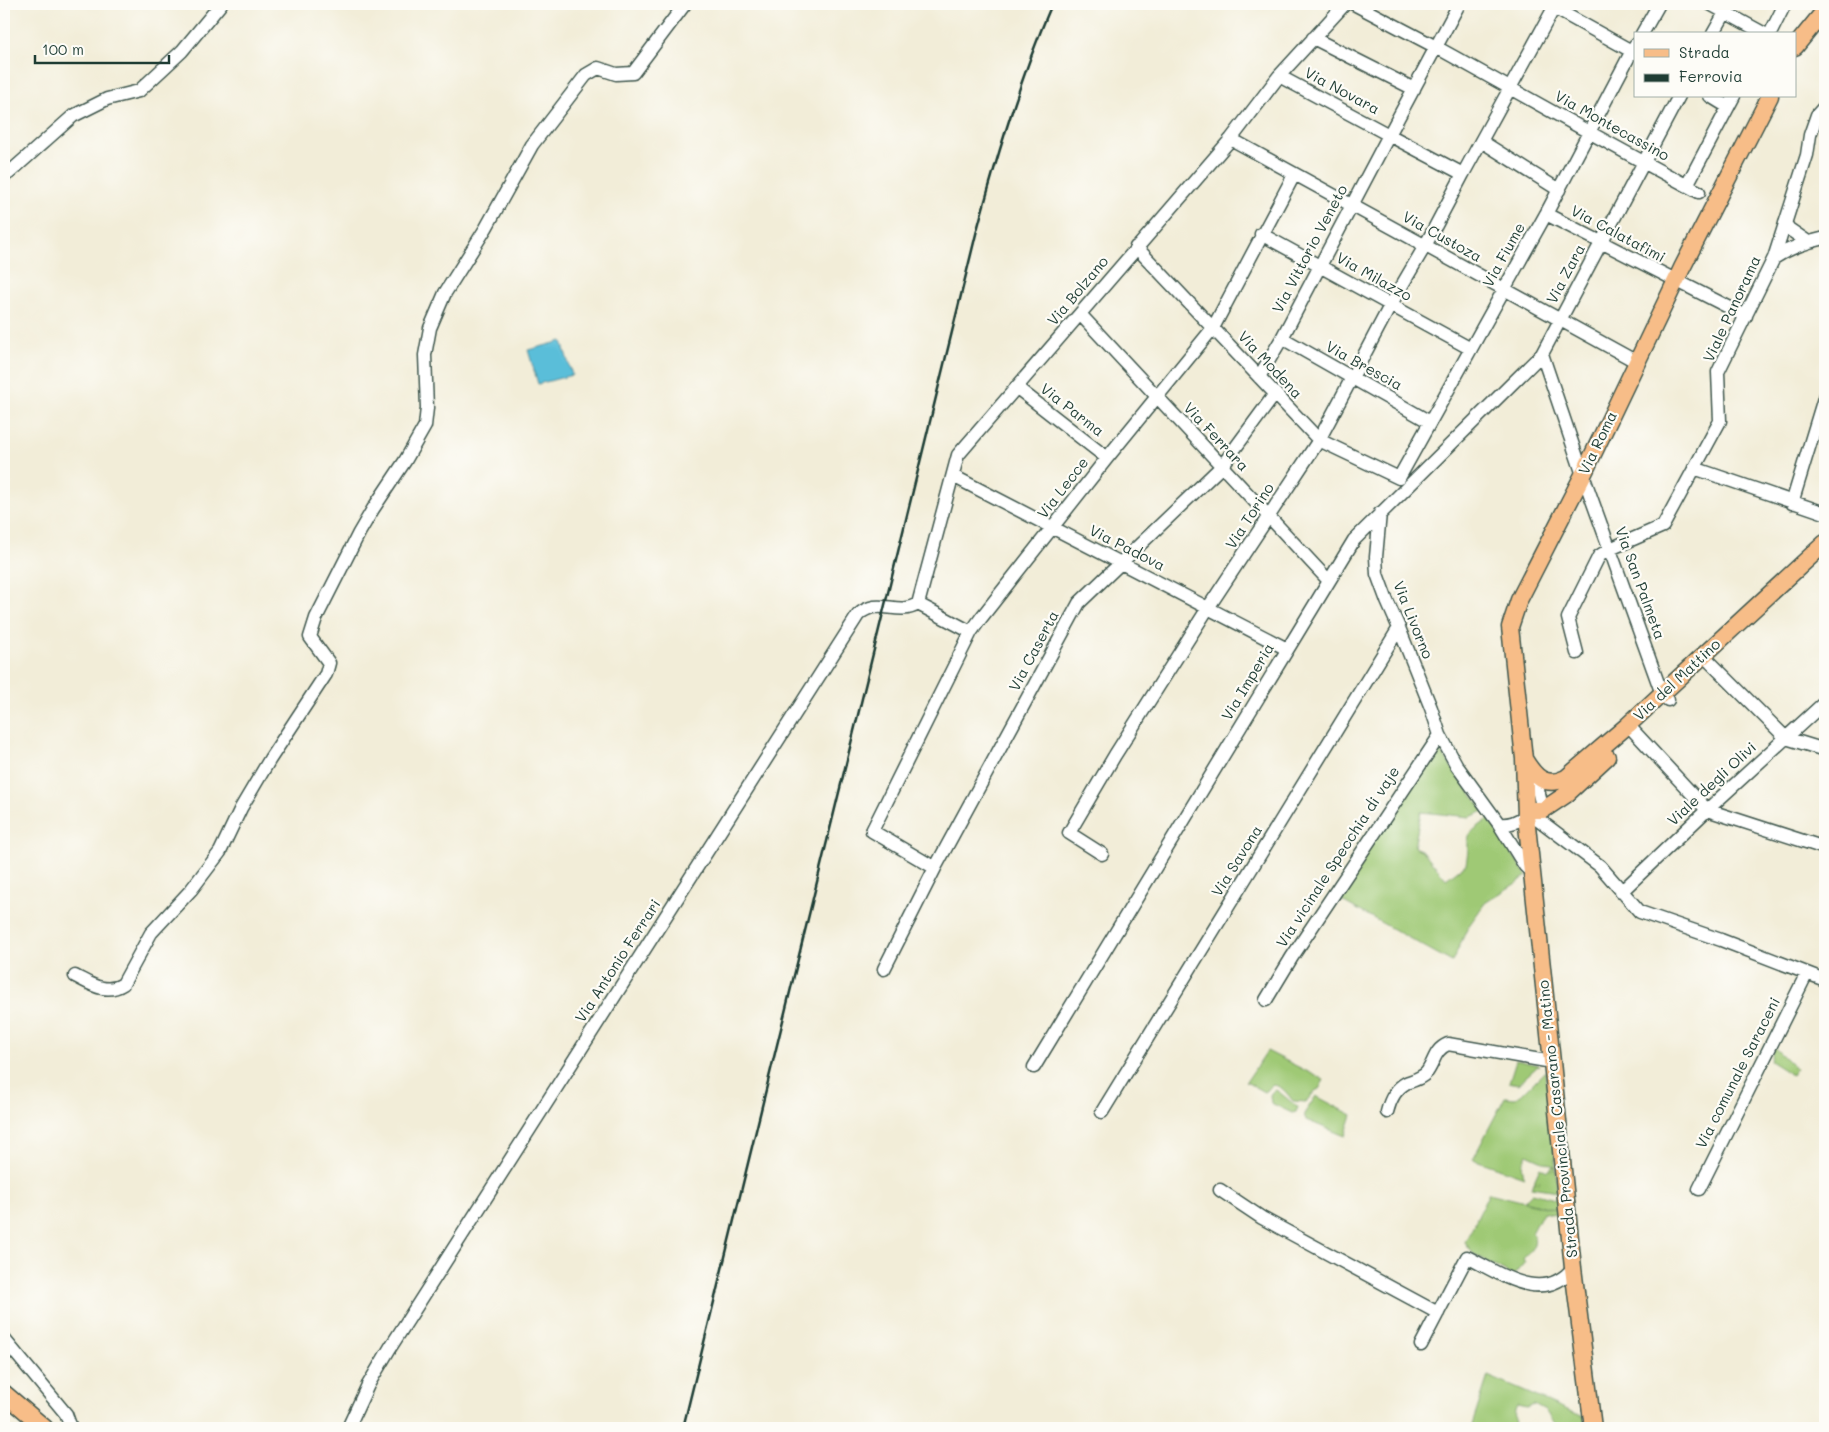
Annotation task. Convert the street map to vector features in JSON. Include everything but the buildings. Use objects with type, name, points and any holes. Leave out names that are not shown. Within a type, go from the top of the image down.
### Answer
[{"type":"main road","points":[[1796,45],[1825,10]]},
{"type":"main road","name":"Via Roma","points":[[1526,813],[1524,760],[1510,627],[1519,600],[1583,475],[1676,282],[1769,98]]},
{"type":"main road","name":"Via del Mattino","points":[[1544,810],[1567,794],[1631,728],[1796,577],[1825,543]]},
{"type":"main road","name":"Via del Mattino","points":[[1796,577],[1825,557]]},
{"type":"main road","name":"Via del Mattino","points":[[1534,773],[1539,779],[1546,781],[1555,782],[1566,778],[1631,728]]},
{"type":"main road","points":[[1524,760],[1534,773]]},
{"type":"main road","points":[[1526,813],[1544,810]]},
{"type":"main road","name":"Strada Provinciale Casarano - Matino","points":[[1526,813],[1573,1268],[1596,1427]]},
{"type":"main road","points":[[5,1393],[45,1428]]},
{"type":"street","points":[[4,174],[9,172],[73,116],[107,99],[138,91],[182,52],[221,4]]},
{"type":"street","points":[[75,976],[100,988],[115,989],[123,984],[152,933],[191,890],[220,852],[255,784],[326,674],[329,663],[310,638],[316,618],[359,533],[405,462],[425,426],[427,408],[426,355],[430,328],[445,293],[486,228],[532,145],[586,74],[598,68],[616,74],[633,73],[685,4]]},
{"type":"street","name":"Via Bolzano","points":[[918,604],[958,454],[1231,139],[1279,76],[1344,4]]},
{"type":"street","points":[[1354,4],[1436,47],[1459,4]]},
{"type":"street","points":[[1643,32],[1658,4]]},
{"type":"street","points":[[1710,4],[1727,8],[1762,32]]},
{"type":"street","points":[[1771,32],[1785,4]]},
{"type":"street","points":[[1510,87],[1555,6],[1634,50]]},
{"type":"street","points":[[1714,32],[1727,8]]},
{"type":"street","points":[[1312,38],[1414,89]]},
{"type":"street","name":"Via Montecassino","points":[[1436,47],[1698,192]]},
{"type":"street","name":"Via Vittorio Veneto","points":[[1258,376],[1282,338],[1436,47]]},
{"type":"street","name":"Via Fiume","points":[[1399,478],[1546,214],[1634,50]]},
{"type":"street","name":"Via Novara","points":[[1279,76],[1463,174]]},
{"type":"street","name":"Via Torino","points":[[1102,854],[1069,833],[1115,754],[1208,608],[1319,440],[1390,304],[1425,246],[1510,87]]},
{"type":"street","name":"Via Zara","points":[[1542,354],[1678,98]]},
{"type":"street","points":[[1687,185],[1731,102],[1717,98]]},
{"type":"street","name":"Viale Panorama","points":[[1577,653],[1568,618],[1599,556],[1610,549],[1663,526],[1720,421],[1718,372],[1774,258],[1807,155],[1810,135],[1817,115],[1825,106]]},
{"type":"street","name":"Via Custoza","points":[[1231,139],[1637,362]]},
{"type":"street","points":[[1481,141],[1558,190]]},
{"type":"street","name":"Via Lecce","points":[[935,868],[872,831],[972,632],[1052,527],[1213,328],[1261,234],[1294,175]]},
{"type":"street","name":"Via Calatafimi","points":[[1546,214],[1676,282],[1746,316]]},
{"type":"street","points":[[1785,224],[1808,242]]},
{"type":"street","name":"Via Milazzo","points":[[1261,234],[1471,349]]},
{"type":"street","points":[[1774,258],[1784,251],[1825,238]]},
{"type":"street","name":"Via Modena","points":[[1136,247],[1319,440],[1399,478]]},
{"type":"street","name":"Via Ferrara","points":[[1080,314],[1328,581]]},
{"type":"street","name":"Via Brescia","points":[[1282,338],[1430,422]]},
{"type":"street","points":[[1542,354],[1583,475]]},
{"type":"street","name":"Via Imperia","points":[[1034,1067],[1354,540],[1542,354]]},
{"type":"street","name":"Via Parma","points":[[1016,388],[1107,458]]},
{"type":"street","name":"Via Caserta","points":[[884,969],[935,868],[1078,603],[1222,466],[1276,394]]},
{"type":"street","points":[[1792,503],[1825,395]]},
{"type":"street","points":[[1694,468],[1825,513]]},
{"type":"street","name":"Via San Palmeta","points":[[1583,475],[1665,697]]},
{"type":"street","name":"Via Padova","points":[[953,476],[1287,649]]},
{"type":"street","name":"Via Livorno","points":[[1380,514],[1376,557],[1377,574],[1440,734],[1457,766],[1532,874]]},
{"type":"street","points":[[918,604],[972,632]]},
{"type":"street","name":"Via Antonio Ferrari","points":[[348,1428],[368,1385],[390,1348],[858,615],[876,605],[902,609],[912,608],[918,604]]},
{"type":"street","name":"Via Savona","points":[[1102,1112],[1399,628]]},
{"type":"street","points":[[1707,659],[1786,738],[1825,750]]},
{"type":"street","name":"Viale degli Olivi","points":[[1622,892],[1707,810],[1825,702]]},
{"type":"street","points":[[1631,728],[1707,810],[1825,848]]},
{"type":"street","name":"Via vicinale Specchia di vaje","points":[[1266,1000],[1292,957],[1440,734]]},
{"type":"street","points":[[1534,773],[1544,810]]},
{"type":"street","points":[[1499,824],[1507,825],[1514,823],[1526,813],[1600,866],[1640,912],[1825,980]]},
{"type":"street","points":[[1499,824],[1529,841],[1524,847],[1510,841]]},
{"type":"street","name":"Via comunale Saraceni","points":[[1699,1189],[1807,973]]},
{"type":"street","points":[[1387,1112],[1390,1099],[1398,1090],[1427,1072],[1441,1047],[1448,1044],[1552,1062]]},
{"type":"street","points":[[1220,1190],[1262,1218],[1438,1313]]},
{"type":"street","points":[[1420,1345],[1467,1257],[1510,1279],[1527,1285],[1542,1287],[1565,1278],[1573,1268]]},
{"type":"street","points":[[4,1339],[66,1414],[71,1428]]},
{"type":"green space","points":[[1437,747],[1484,811],[1470,817],[1421,812],[1414,847],[1423,851],[1446,879],[1466,864],[1470,834],[1489,819],[1527,876],[1485,903],[1468,927],[1452,962],[1335,897]]},
{"type":"green space","points":[[1774,1047],[1796,1069],[1792,1075],[1770,1061]]},
{"type":"green space","points":[[1267,1051],[1324,1080],[1319,1089],[1306,1102],[1293,1101],[1280,1087],[1273,1085],[1264,1092],[1246,1082]]},
{"type":"green space","points":[[1516,1060],[1539,1065],[1518,1084],[1509,1082]]},
{"type":"green space","points":[[1545,1071],[1556,1167],[1527,1154],[1522,1164],[1524,1177],[1473,1159],[1505,1097],[1515,1098],[1521,1095]]},
{"type":"green space","points":[[1276,1090],[1298,1107],[1296,1112],[1292,1113],[1271,1103],[1270,1095]]},
{"type":"green space","points":[[1316,1096],[1352,1115],[1345,1136],[1306,1120],[1304,1114]]},
{"type":"green space","points":[[1553,1166],[1556,1167],[1557,1191],[1531,1187],[1540,1167],[1547,1171]]},
{"type":"green space","points":[[1489,1193],[1561,1211],[1562,1216],[1543,1212],[1532,1233],[1535,1240],[1533,1247],[1523,1259],[1525,1262],[1513,1276],[1474,1255],[1465,1242]]},
{"type":"green space","points":[[1532,1193],[1559,1200],[1561,1211],[1524,1201]]},
{"type":"green space","points":[[1488,1376],[1584,1417],[1585,1428],[1559,1428],[1545,1411],[1534,1405],[1527,1408],[1517,1406],[1513,1428],[1471,1428]]},
{"type":"water","points":[[562,341],[572,375],[538,384],[528,350]]},
{"type":"railway","points":[[683,1428],[976,234],[1010,117],[1052,4]]}]
